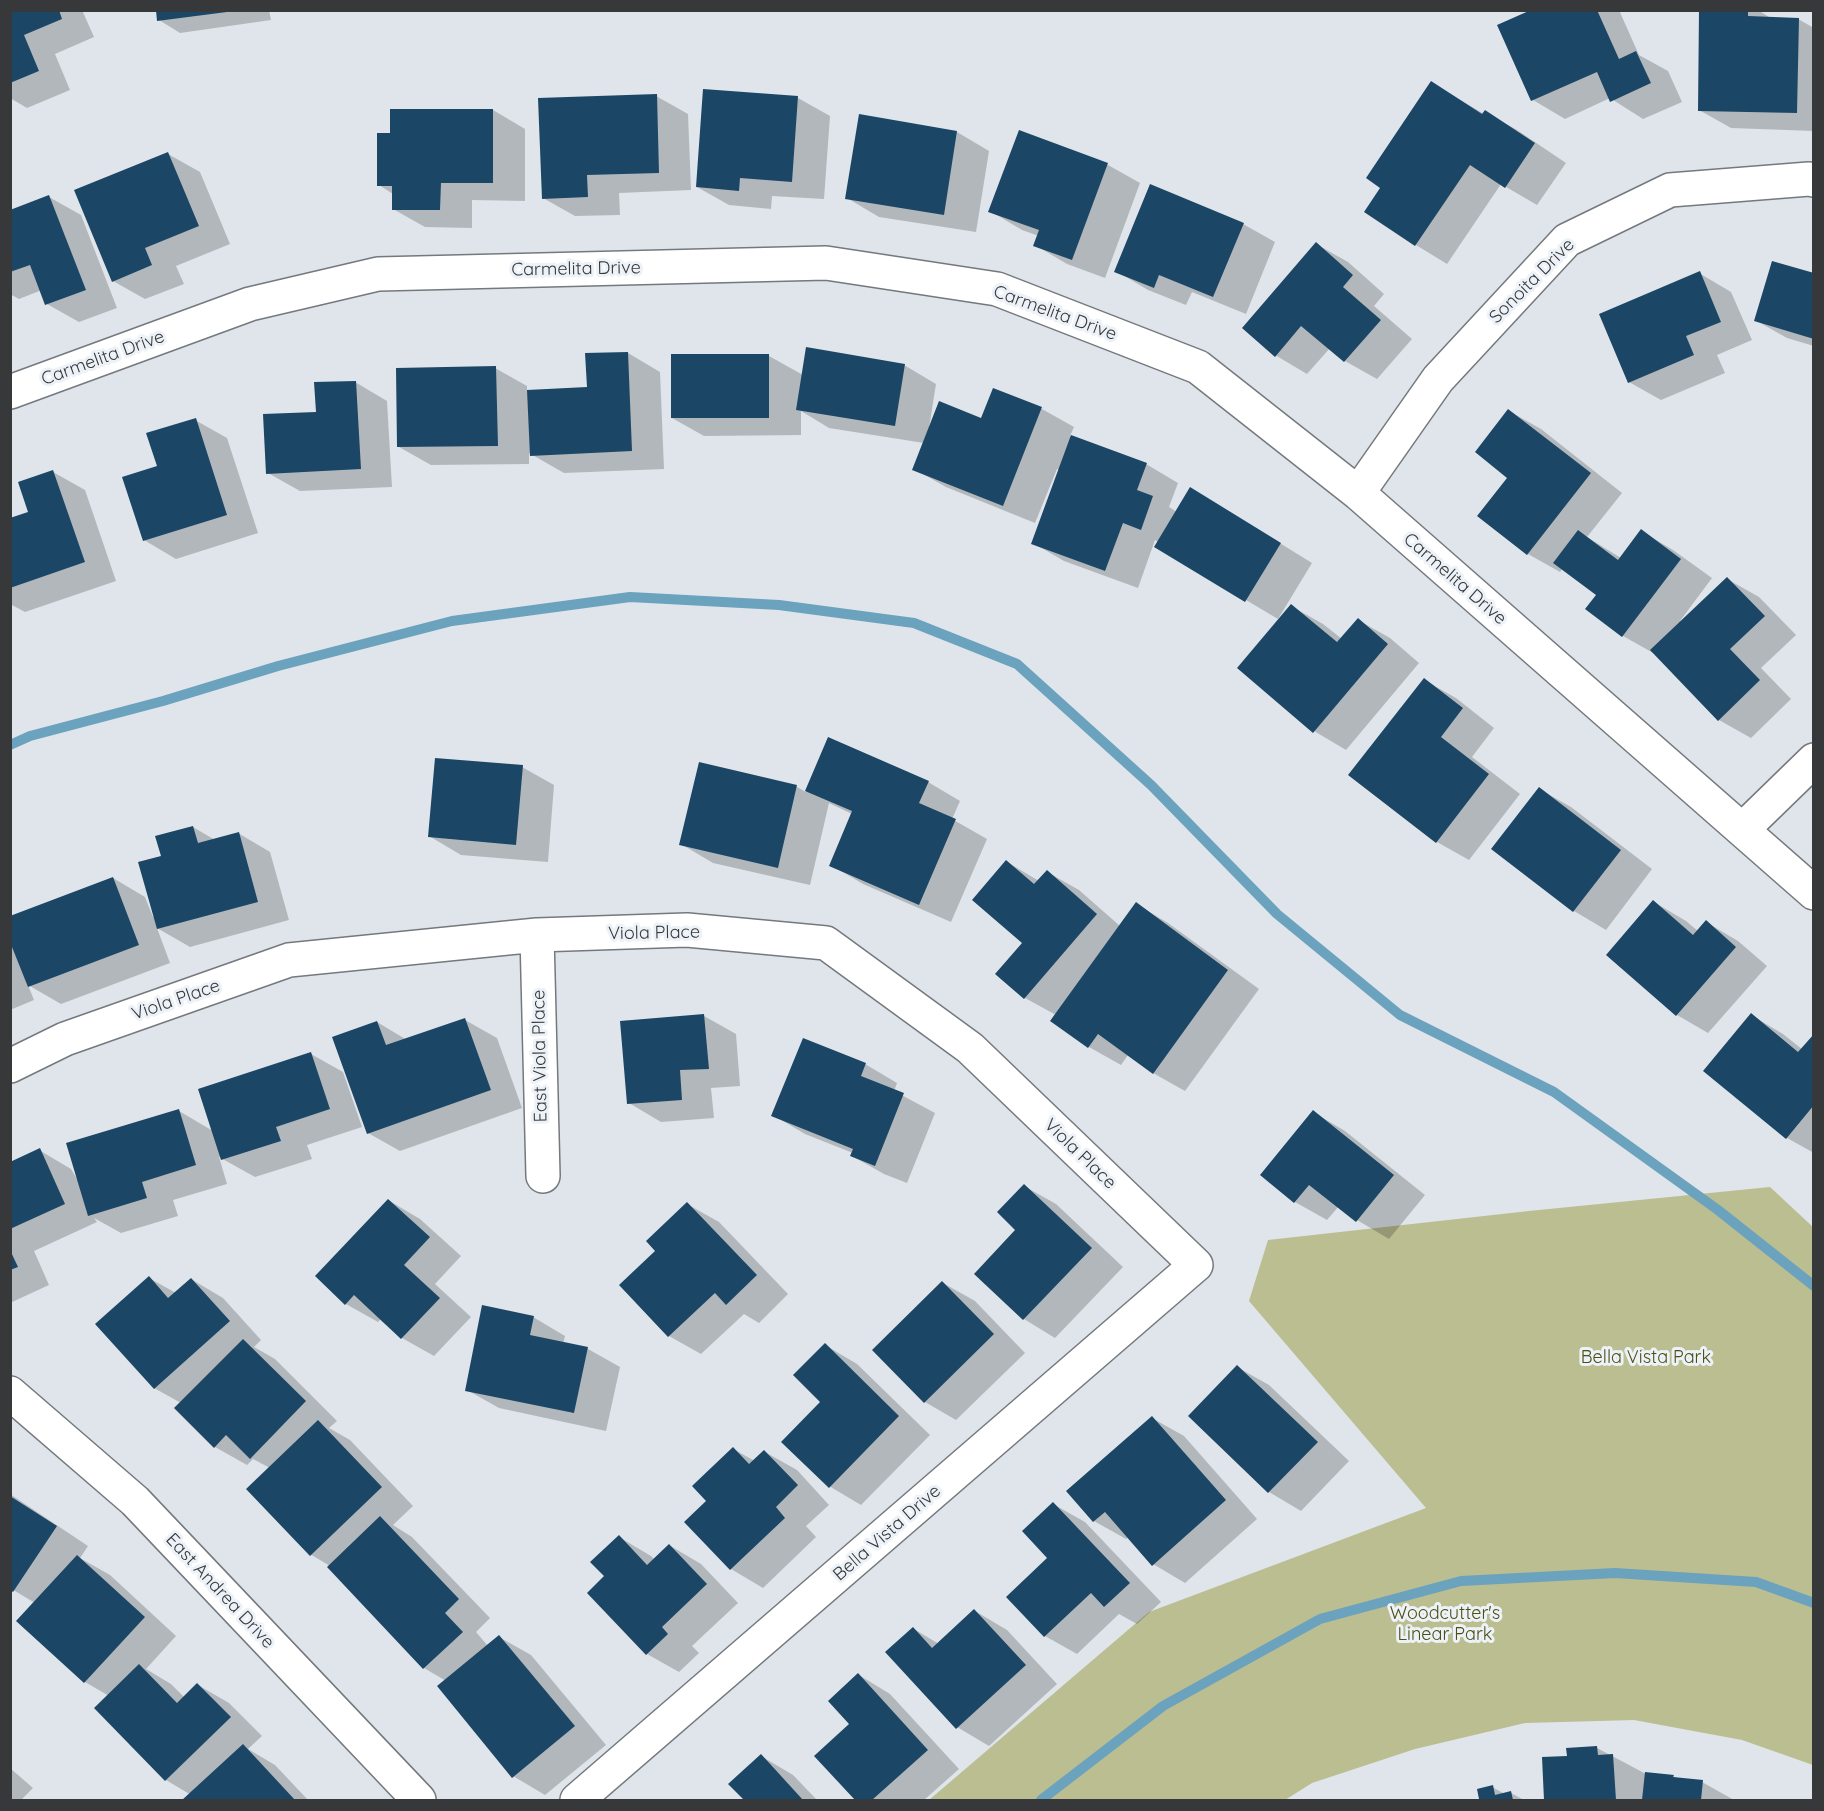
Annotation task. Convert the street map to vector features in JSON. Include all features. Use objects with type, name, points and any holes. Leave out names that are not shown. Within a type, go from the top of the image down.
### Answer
[{"type":"street","name":"Sonoita Drive","points":[[1358,493],[1438,379],[1567,240],[1670,190],[1814,180]]},
{"type":"street","name":"Carmelita Drive","points":[[10,392],[250,304],[378,274],[826,263],[997,289],[1197,367],[1358,493],[1814,893]]},
{"type":"street","points":[[1742,830],[1814,760]]},
{"type":"street","name":"Viola Place","points":[[10,1066],[65,1039],[289,960],[537,935],[687,930],[826,943],[970,1048],[1196,1265]]},
{"type":"street","name":"East Viola Place","points":[[537,935],[543,1176]]},
{"type":"street","name":"Bella Vista Drive","points":[[578,1800],[1196,1265]]},
{"type":"street","name":"East Andrea Drive","points":[[10,1393],[135,1501],[419,1800]]},
{"type":"green space","points":[[1770,1187],[1813,1227],[1813,1765],[1742,1740],[1634,1720],[1525,1723],[1415,1749],[1312,1783],[1285,1800],[929,1800],[1149,1612],[1426,1508],[1249,1301],[1268,1240]]},
{"type":"building","points":[[10,10],[59,10],[62,19],[24,35],[39,71],[10,83]]},
{"type":"building","points":[[156,10],[227,10],[227,12],[157,21]]},
{"type":"building","points":[[1531,10],[1597,10],[1619,59],[1636,51],[1651,83],[1610,102],[1597,72],[1531,101],[1497,25]]},
{"type":"building","points":[[1699,10],[1748,10],[1748,16],[1799,18],[1797,113],[1698,111]]},
{"type":"building","points":[[1431,81],[1482,114],[1485,110],[1535,143],[1505,188],[1470,165],[1415,246],[1364,212],[1380,188],[1366,178]]},
{"type":"building","points":[[703,89],[798,96],[792,182],[740,178],[739,191],[696,187]]},
{"type":"building","points":[[657,94],[659,173],[587,175],[588,197],[542,199],[538,98]]},
{"type":"building","points":[[390,109],[493,109],[493,183],[441,183],[440,210],[392,210],[392,186],[377,186],[377,133],[390,133]]},
{"type":"building","points":[[859,114],[957,131],[944,215],[845,199]]},
{"type":"building","points":[[1019,130],[1108,163],[1072,260],[1033,246],[1039,230],[988,212]]},
{"type":"building","points":[[168,152],[199,226],[145,248],[152,265],[112,282],[74,190]]},
{"type":"building","points":[[1150,184],[1244,223],[1213,297],[1159,275],[1154,288],[1114,272]]},
{"type":"building","points":[[49,195],[86,290],[45,305],[30,265],[10,272],[10,210]]},
{"type":"building","points":[[1316,242],[1353,275],[1343,287],[1381,320],[1344,362],[1301,326],[1275,357],[1242,328]]},
{"type":"building","points":[[1772,261],[1814,273],[1814,339],[1754,321]]},
{"type":"building","points":[[1700,271],[1721,322],[1686,336],[1694,355],[1628,383],[1599,314]]},
{"type":"building","points":[[806,347],[905,364],[895,426],[796,410]]},
{"type":"building","points":[[628,352],[632,451],[530,456],[527,390],[587,387],[585,353]]},
{"type":"building","points":[[671,354],[769,354],[769,418],[671,418]]},
{"type":"building","points":[[496,366],[498,446],[397,447],[396,368]]},
{"type":"building","points":[[356,381],[361,469],[266,474],[263,414],[316,412],[314,382]]},
{"type":"building","points":[[993,388],[1042,407],[1003,506],[912,470],[939,401],[981,418]]},
{"type":"building","points":[[1508,409],[1591,473],[1527,555],[1477,516],[1507,478],[1475,452]]},
{"type":"building","points":[[196,418],[227,515],[143,541],[122,477],[157,466],[146,433]]},
{"type":"building","points":[[1071,435],[1147,463],[1137,490],[1153,496],[1141,530],[1123,523],[1105,571],[1031,544]]},
{"type":"building","points":[[53,470],[85,562],[10,588],[10,518],[28,512],[18,482]]},
{"type":"building","points":[[1190,487],[1281,543],[1245,602],[1154,547]]},
{"type":"building","points":[[1641,529],[1681,559],[1622,637],[1585,609],[1596,595],[1553,563],[1578,530],[1618,560]]},
{"type":"building","points":[[1727,577],[1765,616],[1730,649],[1760,680],[1718,721],[1650,650]]},
{"type":"building","points":[[1291,604],[1337,642],[1358,618],[1388,644],[1313,733],[1237,668]]},
{"type":"building","points":[[1424,678],[1463,708],[1441,737],[1489,774],[1436,843],[1348,775]]},
{"type":"building","points":[[828,737],[929,781],[919,803],[956,819],[919,905],[829,866],[852,811],[805,791]]},
{"type":"building","points":[[435,758],[523,765],[516,845],[428,837]]},
{"type":"building","points":[[699,762],[797,785],[778,868],[679,845]]},
{"type":"building","points":[[1539,787],[1621,850],[1573,912],[1491,849]]},
{"type":"building","points":[[193,826],[198,843],[239,832],[258,902],[157,929],[138,862],[161,856],[155,836]]},
{"type":"building","points":[[1006,860],[1034,884],[1047,870],[1097,914],[1024,999],[995,974],[1022,943],[972,900]]},
{"type":"building","points":[[113,877],[139,945],[28,987],[10,942],[10,916]]},
{"type":"building","points":[[1653,900],[1693,935],[1706,920],[1736,947],[1676,1016],[1606,955]]},
{"type":"building","points":[[1136,902],[1228,970],[1153,1074],[1098,1034],[1088,1048],[1050,1021]]},
{"type":"building","points":[[1751,1013],[1798,1052],[1814,1034],[1814,1105],[1786,1139],[1703,1071]]},
{"type":"building","points":[[704,1014],[709,1069],[680,1070],[682,1100],[627,1104],[620,1021]]},
{"type":"building","points":[[465,1018],[491,1090],[367,1134],[332,1037],[377,1021],[386,1045]]},
{"type":"building","points":[[803,1038],[866,1063],[861,1076],[904,1093],[875,1166],[850,1156],[853,1149],[771,1116]]},
{"type":"building","points":[[311,1052],[330,1109],[276,1127],[281,1141],[221,1160],[198,1089]]},
{"type":"building","points":[[179,1109],[196,1165],[142,1182],[147,1198],[88,1216],[66,1143]]},
{"type":"building","points":[[1313,1110],[1394,1175],[1356,1222],[1309,1185],[1294,1203],[1260,1175]]},
{"type":"building","points":[[40,1148],[65,1204],[10,1229],[10,1162]]},
{"type":"building","points":[[1024,1184],[1092,1248],[1023,1320],[974,1274],[1015,1230],[997,1212]]},
{"type":"building","points":[[388,1199],[430,1237],[404,1265],[440,1298],[401,1339],[354,1295],[345,1305],[315,1276]]},
{"type":"building","points":[[687,1202],[757,1275],[726,1305],[715,1293],[668,1337],[619,1285],[655,1251],[646,1241]]},
{"type":"building","points":[[10,1250],[18,1267],[10,1270]]},
{"type":"building","points":[[149,1276],[168,1298],[191,1278],[230,1321],[154,1389],[95,1324]]},
{"type":"building","points":[[942,1281],[994,1334],[924,1403],[872,1350]]},
{"type":"building","points":[[482,1305],[534,1316],[530,1335],[588,1347],[574,1413],[465,1391]]},
{"type":"building","points":[[243,1339],[306,1401],[250,1459],[226,1435],[214,1448],[174,1408]]},
{"type":"building","points":[[825,1343],[899,1416],[829,1488],[781,1442],[820,1402],[793,1375]]},
{"type":"building","points":[[1237,1365],[1318,1442],[1268,1493],[1188,1416]]},
{"type":"building","points":[[1152,1416],[1226,1500],[1152,1566],[1105,1512],[1093,1522],[1066,1491]]},
{"type":"building","points":[[318,1420],[382,1487],[310,1556],[246,1489]]},
{"type":"building","points":[[733,1447],[749,1464],[764,1450],[798,1485],[776,1507],[785,1518],[730,1570],[684,1522],[706,1501],[692,1486]]},
{"type":"building","points":[[10,1496],[57,1526],[13,1592],[10,1590]]},
{"type":"building","points":[[1053,1502],[1130,1583],[1104,1607],[1091,1593],[1044,1637],[1006,1597],[1047,1558],[1022,1531]]},
{"type":"building","points":[[380,1516],[459,1599],[445,1613],[463,1632],[423,1669],[327,1567]]},
{"type":"building","points":[[619,1535],[647,1565],[669,1544],[707,1584],[662,1627],[668,1634],[646,1655],[587,1593],[604,1576],[590,1562]]},
{"type":"building","points":[[77,1555],[145,1617],[84,1683],[16,1621]]},
{"type":"building","points":[[974,1609],[1026,1665],[956,1729],[885,1652],[913,1627],[932,1648]]},
{"type":"building","points":[[499,1635],[575,1726],[512,1778],[437,1686]]},
{"type":"building","points":[[139,1664],[177,1703],[197,1683],[231,1717],[165,1781],[94,1708]]},
{"type":"building","points":[[858,1673],[928,1750],[872,1800],[855,1800],[814,1756],[849,1724],[828,1701]]},
{"type":"building","points":[[243,1744],[295,1800],[182,1800]]},
{"type":"building","points":[[1597,1746],[1598,1755],[1613,1754],[1616,1800],[1544,1800],[1542,1757],[1567,1756],[1566,1748]]},
{"type":"building","points":[[761,1754],[803,1800],[744,1800],[728,1784]]},
{"type":"building","points":[[1645,1772],[1703,1780],[1701,1800],[1642,1800]]},
{"type":"building","points":[[1493,1785],[1495,1795],[1511,1791],[1513,1800],[1475,1800],[1479,1799],[1477,1789]]},
{"type":"waterway","points":[[10,745],[30,736],[163,701],[278,666],[452,621],[630,597],[779,605],[914,623],[1017,664],[1151,785],[1277,914],[1400,1015],[1554,1092],[1718,1210],[1814,1286]]},
{"type":"waterway","points":[[1041,1800],[1163,1706],[1320,1619],[1461,1581],[1615,1573],[1756,1582],[1814,1603]]},
{"type":"park label","name":"Bella Vista Park","points":[[1646,1358]]},
{"type":"park label","name":"Woodcutter's Linear Park","points":[[1445,1624]]}]
